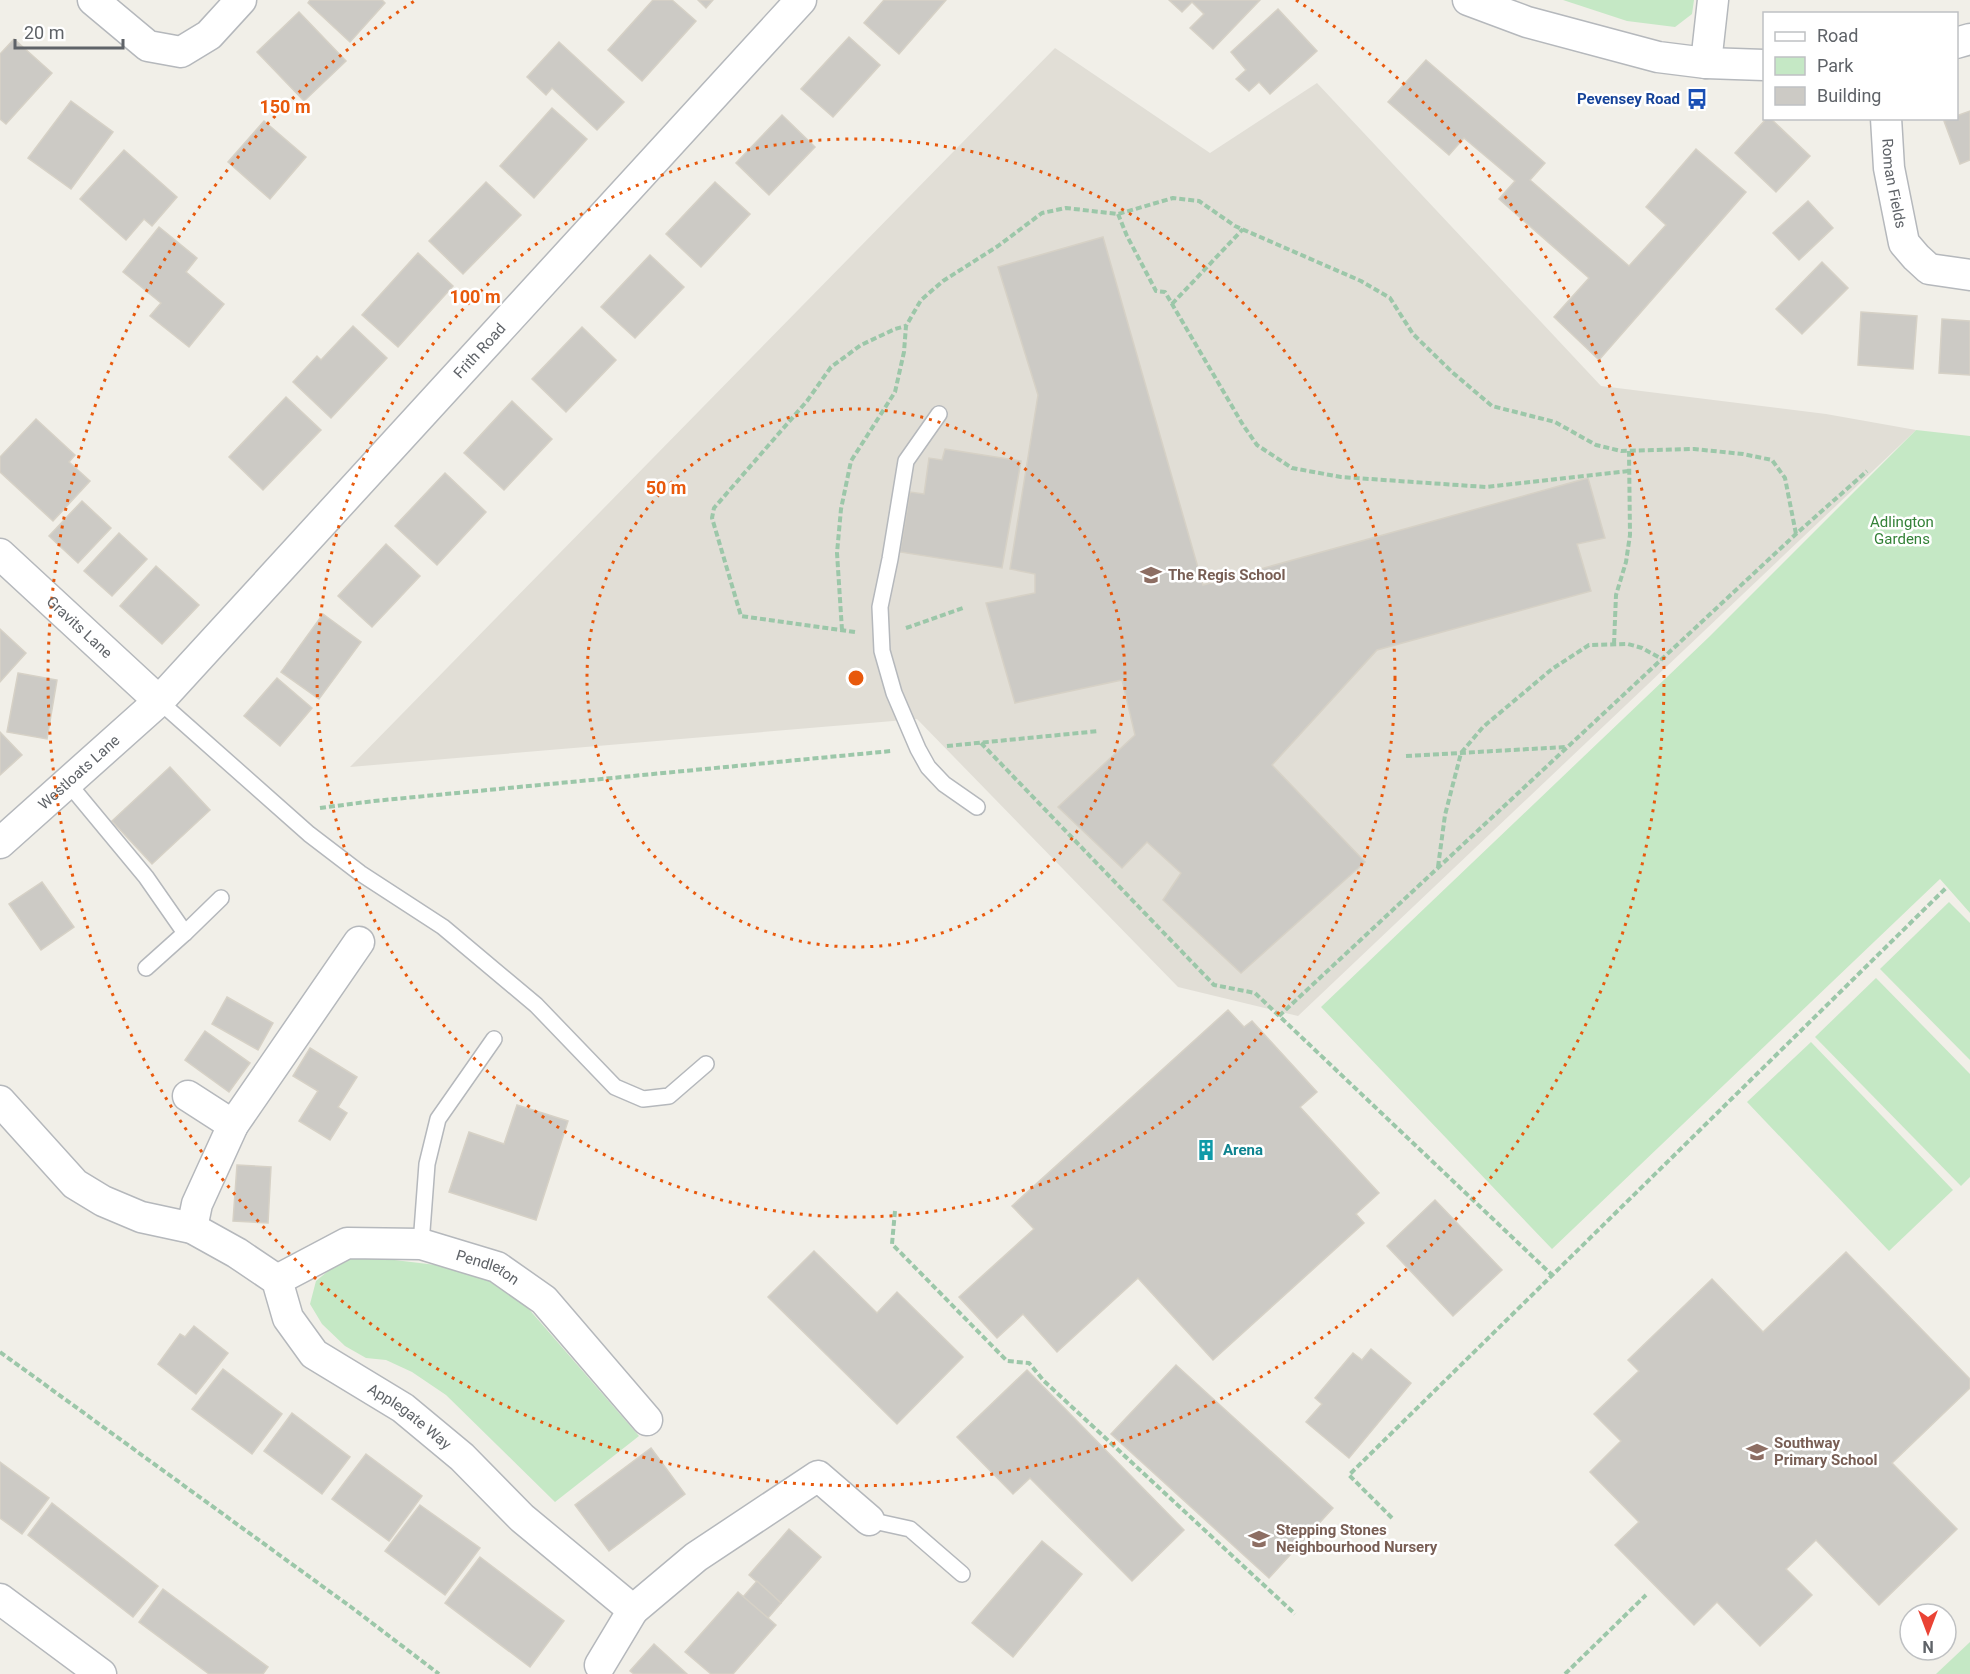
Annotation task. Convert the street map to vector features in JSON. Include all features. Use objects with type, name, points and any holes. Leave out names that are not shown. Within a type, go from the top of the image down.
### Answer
[{"type":"street","points":[[93,0],[148,46],[181,52],[208,35],[242,0]]},
{"type":"street","name":"Frith Road","points":[[159,701],[801,0]]},
{"type":"street","points":[[1468,0],[1527,22],[1658,57],[1706,63],[1763,65]]},
{"type":"street","points":[[1706,63],[1713,0]]},
{"type":"street","name":"Roman Fields","points":[[1886,120],[1889,168],[1904,243],[1929,269],[1970,275]]},
{"type":"street","name":"Gravits Lane","points":[[0,554],[159,701]]},
{"type":"street","name":"Westloats Lane","points":[[0,843],[159,701]]},
{"type":"street","points":[[192,1228],[197,1204],[233,1125],[359,942]]},
{"type":"street","points":[[188,1096],[233,1125]]},
{"type":"street","points":[[3,1109],[75,1184],[103,1201],[141,1217],[192,1228],[237,1253],[277,1280]]},
{"type":"street","name":"Pendleton","points":[[277,1280],[347,1243],[421,1244],[496,1267],[544,1300],[647,1420]]},
{"type":"street","name":"Applegate Way","points":[[277,1280],[288,1318],[314,1354],[403,1408],[462,1457],[522,1518],[633,1610]]},
{"type":"street","points":[[600,1665],[633,1610],[696,1557],[818,1476],[869,1520]]},
{"type":"street","points":[[0,1599],[101,1674]]},
{"type":"lane","points":[[939,414],[906,461],[880,607],[882,651],[894,693],[927,766],[944,784],[976,807]]},
{"type":"lane","points":[[159,701],[283,813],[360,873],[443,927],[536,1005],[615,1087],[643,1099],[669,1096],[706,1064]]},
{"type":"lane","points":[[68,783],[146,877],[185,933]]},
{"type":"lane","points":[[146,968],[221,898]]},
{"type":"lane","points":[[421,1244],[427,1164],[438,1119],[494,1039]]},
{"type":"lane","points":[[869,1520],[910,1529],[962,1574]]},
{"type":"path","points":[[842,630],[837,553],[843,500],[851,461],[895,392],[904,352],[906,327],[921,300],[943,281],[998,246],[1042,213],[1066,208],[1118,214],[1173,198],[1199,201],[1243,229],[1361,281],[1390,298],[1413,334],[1452,372],[1492,406],[1555,422],[1596,445],[1629,451],[1694,449],[1743,454],[1772,460],[1785,478],[1796,534]]},
{"type":"path","points":[[1118,214],[1156,291],[1165,292],[1243,425],[1257,445],[1292,468],[1341,477],[1486,487],[1629,471]]},
{"type":"path","points":[[1172,304],[1243,229]]},
{"type":"path","points":[[906,327],[895,329],[861,345],[831,367],[807,401],[714,508],[712,518],[741,616],[881,636],[963,608]]},
{"type":"path","points":[[1614,644],[1616,595],[1626,561],[1630,535],[1629,451]]},
{"type":"path","points":[[1279,1016],[1796,534],[1867,471]]},
{"type":"path","points":[[1438,868],[1446,814],[1461,753],[1483,727],[1551,669],[1589,645],[1628,644],[1642,648],[1662,659]]},
{"type":"path","points":[[283,813],[374,801],[1099,731]]},
{"type":"path","points":[[981,743],[1214,985],[1255,993],[1552,1275]]},
{"type":"path","points":[[1406,756],[1567,747]]},
{"type":"path","points":[[1392,1518],[1349,1475],[1946,888]]},
{"type":"path","points":[[895,1211],[892,1244],[1007,1361],[1029,1363],[1052,1389],[1295,1614]]},
{"type":"path","points":[[0,1352],[440,1674]]},
{"type":"path","points":[[1565,1674],[1646,1595]]},
{"type":"shaded area","name":"The Regis School","points":[[1055,48],[1210,153],[1317,83],[1601,386],[1826,414],[1916,430],[1298,1016],[1178,987],[917,719],[350,767]]},
{"type":"green space","points":[[1563,0],[1694,0],[1692,14],[1675,27],[1627,21]]},
{"type":"green space","name":"Adlington Gardens","points":[[1916,430],[1970,436],[1970,913],[1940,879],[1552,1249],[1321,1007],[1709,637]]},
{"type":"green space","points":[[1949,902],[1970,923],[1970,1060],[1880,969]]},
{"type":"green space","points":[[1876,978],[1970,1074],[1970,1177],[1961,1186],[1815,1037]]},
{"type":"green space","points":[[1811,1042],[1953,1190],[1889,1251],[1747,1102]]},
{"type":"green space","points":[[351,1258],[378,1258],[436,1265],[477,1274],[521,1300],[639,1436],[555,1502],[446,1395],[412,1372],[386,1360],[366,1358],[345,1346],[322,1324],[310,1304],[316,1281]]},
{"type":"green space","points":[[1970,1642],[1970,1674],[1936,1674],[1949,1662],[1958,1662],[1958,1653]]},
{"type":"building","points":[[310,0],[382,0],[385,3],[350,42],[308,3]]},
{"type":"building","points":[[653,0],[672,0],[696,21],[642,81],[608,50]]},
{"type":"building","points":[[698,0],[713,0],[706,8]]},
{"type":"building","points":[[884,0],[946,0],[899,54],[864,23]]},
{"type":"building","points":[[1169,0],[1260,0],[1213,49],[1190,28],[1204,14],[1192,2],[1182,12]]},
{"type":"building","points":[[1278,9],[1317,51],[1270,94],[1259,82],[1249,91],[1236,79],[1246,70],[1231,52]]},
{"type":"building","points":[[299,12],[346,61],[304,101],[257,52]]},
{"type":"building","points":[[849,37],[880,65],[833,117],[801,89]]},
{"type":"building","points":[[14,39],[52,73],[6,124],[0,119],[0,54]]},
{"type":"building","points":[[559,42],[624,102],[597,130],[552,88],[546,95],[527,77]]},
{"type":"building","points":[[1426,60],[1545,163],[1530,180],[1629,266],[1666,225],[1646,207],[1696,149],[1746,192],[1599,360],[1554,317],[1589,278],[1499,199],[1515,181],[1464,138],[1449,155],[1388,102]]},
{"type":"building","points":[[71,101],[113,132],[71,189],[28,158]]},
{"type":"building","points":[[552,108],[587,139],[534,198],[500,166]]},
{"type":"building","points":[[1970,111],[1970,160],[1960,164],[1944,121],[1958,120],[1958,115]]},
{"type":"building","points":[[782,115],[815,147],[769,195],[736,163]]},
{"type":"building","points":[[1765,120],[1772,120],[1810,156],[1776,192],[1735,153]]},
{"type":"building","points":[[264,121],[306,157],[270,199],[228,162]]},
{"type":"building","points":[[124,150],[177,197],[152,226],[144,219],[126,240],[80,199]]},
{"type":"building","points":[[486,182],[521,215],[463,274],[429,241]]},
{"type":"building","points":[[715,182],[750,214],[701,267],[666,234]]},
{"type":"building","points":[[1808,201],[1833,228],[1799,260],[1773,233]]},
{"type":"building","points":[[159,227],[197,258],[186,272],[224,304],[189,347],[150,316],[161,303],[123,272]]},
{"type":"building","points":[[1103,237],[1203,585],[1588,478],[1605,538],[1577,544],[1591,591],[1377,650],[1272,765],[1365,862],[1241,973],[1163,900],[1181,873],[1147,842],[1122,868],[1058,807],[1135,735],[1122,680],[1015,703],[986,603],[1035,593],[1035,574],[1010,569],[1038,395],[998,267]]},
{"type":"building","points":[[418,253],[453,286],[398,347],[362,315]]},
{"type":"building","points":[[650,255],[684,287],[635,338],[601,307]]},
{"type":"building","points":[[1822,262],[1848,288],[1802,334],[1776,309]]},
{"type":"building","points":[[1861,312],[1917,316],[1913,369],[1858,365]]},
{"type":"building","points":[[1942,319],[1970,321],[1970,375],[1939,373]]},
{"type":"building","points":[[353,326],[387,358],[331,418],[293,382],[317,356],[321,360]]},
{"type":"building","points":[[582,327],[616,360],[566,412],[532,379]]},
{"type":"building","points":[[286,397],[321,430],[263,490],[229,457]]},
{"type":"building","points":[[512,401],[552,439],[504,490],[464,453]]},
{"type":"building","points":[[36,419],[75,455],[69,462],[90,481],[53,521],[0,472],[0,457]]},
{"type":"building","points":[[945,449],[1021,461],[1002,568],[900,552],[910,492],[924,494],[929,458],[942,460]]},
{"type":"building","points":[[445,473],[486,512],[437,565],[395,526]]},
{"type":"building","points":[[82,501],[111,528],[78,563],[49,536]]},
{"type":"building","points":[[119,533],[147,559],[112,596],[84,571]]},
{"type":"building","points":[[386,544],[420,576],[372,627],[338,596]]},
{"type":"building","points":[[156,566],[199,605],[162,644],[120,606]]},
{"type":"building","points":[[323,614],[361,642],[319,699],[281,672]]},
{"type":"building","points":[[0,629],[26,653],[0,682]]},
{"type":"building","points":[[18,673],[57,680],[47,739],[7,732]]},
{"type":"building","points":[[277,678],[312,708],[280,746],[244,716]]},
{"type":"building","points":[[0,732],[22,755],[0,775]]},
{"type":"building","points":[[170,767],[210,810],[152,864],[112,821]]},
{"type":"building","points":[[42,882],[74,927],[41,950],[9,904]]},
{"type":"building","points":[[227,997],[273,1023],[258,1050],[212,1024]]},
{"type":"building","name":"Arena","points":[[1228,1010],[1244,1027],[1252,1021],[1317,1092],[1300,1107],[1379,1193],[1356,1214],[1364,1223],[1213,1360],[1138,1278],[1057,1352],[1023,1314],[997,1338],[959,1297],[1034,1229],[1012,1206]]},
{"type":"building","points":[[205,1031],[250,1063],[229,1092],[185,1060]]},
{"type":"building","points":[[310,1048],[357,1077],[338,1107],[347,1113],[330,1140],[299,1121],[318,1091],[293,1076]]},
{"type":"building","points":[[517,1105],[568,1121],[536,1220],[449,1192],[469,1132],[504,1144]]},
{"type":"building","points":[[237,1165],[271,1167],[268,1223],[233,1221]]},
{"type":"building","points":[[1435,1200],[1502,1270],[1453,1316],[1387,1246]]},
{"type":"building","points":[[814,1251],[877,1313],[897,1292],[963,1357],[897,1424],[768,1297]]},
{"type":"building","name":"Southway Primary School","points":[[1846,1252],[1970,1379],[1970,1388],[1892,1463],[1957,1529],[1879,1605],[1816,1540],[1786,1569],[1812,1595],[1760,1646],[1717,1602],[1694,1625],[1615,1545],[1639,1522],[1590,1472],[1621,1441],[1594,1414],[1639,1371],[1628,1360],[1712,1279],[1763,1332]]},
{"type":"building","points":[[194,1326],[228,1353],[196,1394],[158,1364],[180,1334],[185,1337]]},
{"type":"building","points":[[1371,1349],[1411,1383],[1349,1458],[1306,1422],[1322,1404],[1315,1398],[1353,1353],[1362,1360]]},
{"type":"building","points":[[1176,1365],[1333,1508],[1269,1578],[1111,1434]]},
{"type":"building","points":[[223,1369],[282,1414],[252,1454],[192,1409]]},
{"type":"building","points":[[1027,1370],[1184,1530],[1132,1581],[1030,1478],[1013,1494],[957,1437]]},
{"type":"building","points":[[292,1413],[350,1457],[322,1494],[264,1451]]},
{"type":"building","points":[[651,1448],[685,1494],[609,1551],[575,1505]]},
{"type":"building","points":[[366,1454],[422,1496],[389,1541],[332,1499]]},
{"type":"building","points":[[0,1462],[49,1498],[22,1534],[0,1518]]},
{"type":"building","points":[[52,1503],[158,1586],[133,1617],[28,1535]]},
{"type":"building","points":[[420,1505],[480,1548],[445,1595],[385,1551]]},
{"type":"building","points":[[789,1529],[821,1557],[781,1603],[749,1575]]},
{"type":"building","points":[[1042,1541],[1082,1574],[1013,1657],[972,1623]]},
{"type":"building","points":[[480,1557],[564,1621],[530,1667],[445,1603]]},
{"type":"building","points":[[757,1581],[781,1603],[768,1618],[743,1597]]},
{"type":"building","points":[[163,1589],[268,1667],[263,1674],[209,1674],[139,1622]]},
{"type":"building","points":[[738,1592],[776,1625],[733,1674],[711,1674],[685,1652]]},
{"type":"building","points":[[654,1644],[687,1674],[634,1674],[630,1671]]},
{"type":"place","name":"Pevensey Road","points":[[1697,99]]},
{"type":"place","name":"The Regis School","points":[[1151,575]]},
{"type":"place","name":"Arena","points":[[1206,1150]]},
{"type":"place","name":"Southway Primary School","points":[[1757,1452]]},
{"type":"place","name":"Stepping Stones Neighbourhood Nursery","points":[[1259,1539]]}]
